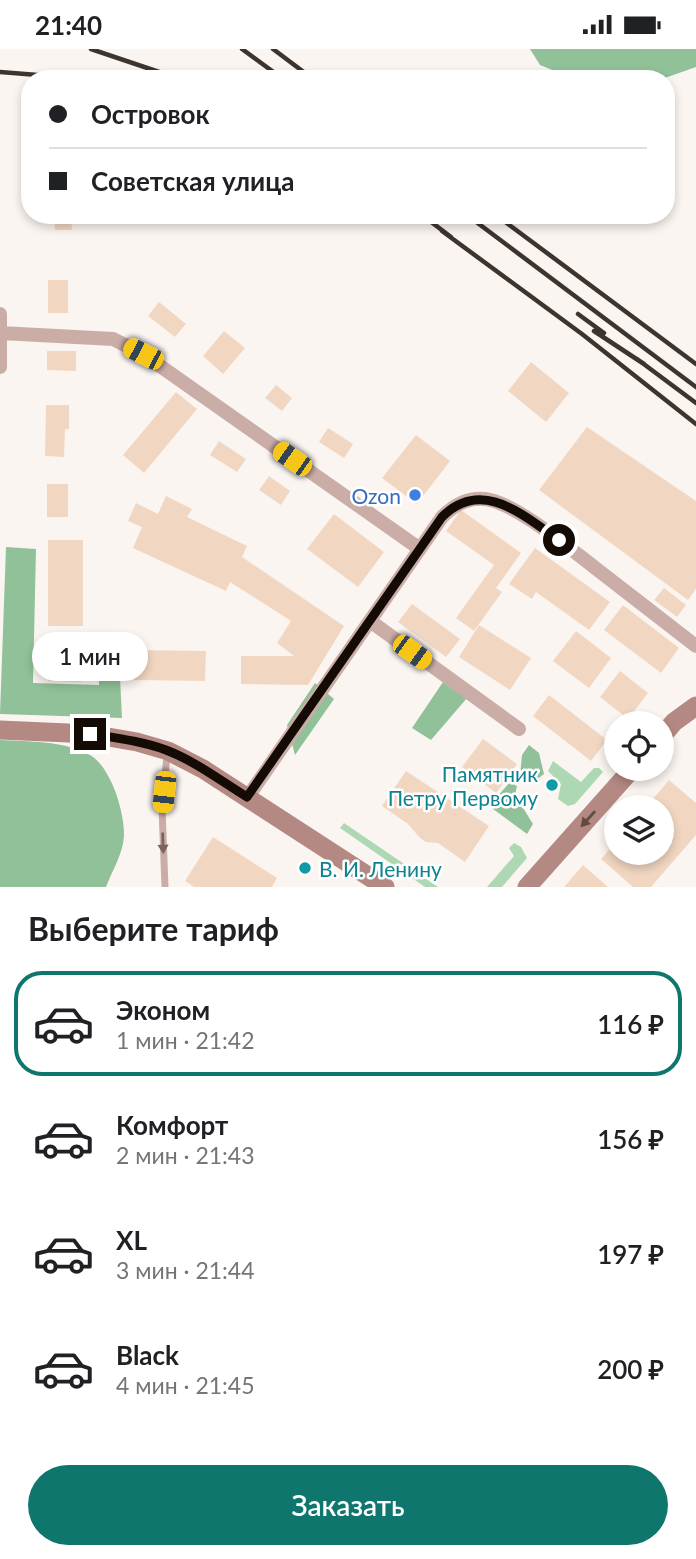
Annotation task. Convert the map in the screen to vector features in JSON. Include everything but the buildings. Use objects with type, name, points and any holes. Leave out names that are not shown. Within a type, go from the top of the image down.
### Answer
[{"type":"street","points":[[0,314],[0,367]]},
{"type":"street","points":[[1,333],[113,339],[143,354],[420,549]]},
{"type":"street","points":[[247,797],[420,549],[450,509],[463,502],[488,499],[522,515],[559,540],[696,646]]},
{"type":"street","points":[[370,621],[519,729]]},
{"type":"street","points":[[674,722],[696,706]]},
{"type":"street","points":[[0,730],[90,734],[137,742],[168,751],[203,769],[385,887]]},
{"type":"street","points":[[527,887],[621,781]]},
{"type":"lane","points":[[165,887],[162,807],[168,751]]},
{"type":"green space","points":[[530,49],[696,49],[696,67],[675,74],[675,70],[552,70],[540,65]]},
{"type":"green space","points":[[6,547],[36,549],[33,683],[99,685],[99,636],[118,636],[122,718],[0,714]]},
{"type":"green space","points":[[443,682],[467,698],[431,740],[412,728]]},
{"type":"green space","points":[[315,683],[334,699],[295,755],[287,725]]},
{"type":"green space","points":[[0,740],[46,743],[79,750],[98,761],[104,769],[115,791],[124,826],[123,843],[106,887],[0,887]]},
{"type":"green space","points":[[529,745],[539,753],[544,774],[531,784],[520,776],[522,755]]},
{"type":"green space","points":[[553,761],[581,782],[594,768],[603,772],[575,804],[568,806],[558,799],[561,784],[548,771]]},
{"type":"green space","points":[[510,782],[517,786],[515,795],[533,824],[527,834],[489,806]]},
{"type":"green space","points":[[344,823],[438,887],[425,887],[340,828]]},
{"type":"green space","points":[[514,843],[521,847],[527,858],[502,887],[487,887],[514,856],[509,848]]},
{"type":"railway","points":[[91,49],[153,70]]},
{"type":"railway","points":[[242,49],[271,70]]},
{"type":"railway","points":[[273,49],[301,70]]},
{"type":"railway","points":[[0,72],[21,74]]},
{"type":"railway","points":[[434,224],[451,237]]},
{"type":"railway","points":[[479,224],[696,387]]},
{"type":"railway","points":[[508,224],[696,364]]},
{"type":"railway","points":[[442,231],[582,334],[696,424]]},
{"type":"railway","points":[[578,314],[604,333]]},
{"type":"railway","points":[[594,331],[644,364]]},
{"type":"railway","points":[[637,359],[696,403]]},
{"type":"place","name":"Ozon","points":[[415,495]]},
{"type":"place","name":"Памятник Петру Первому","points":[[552,785]]},
{"type":"place","name":"В. И. Ленину","points":[[305,868]]},
{"type":"route","points":[[90,734],[137,742],[168,751],[247,797],[450,509],[463,502],[488,499],[522,515],[559,540]]}]
